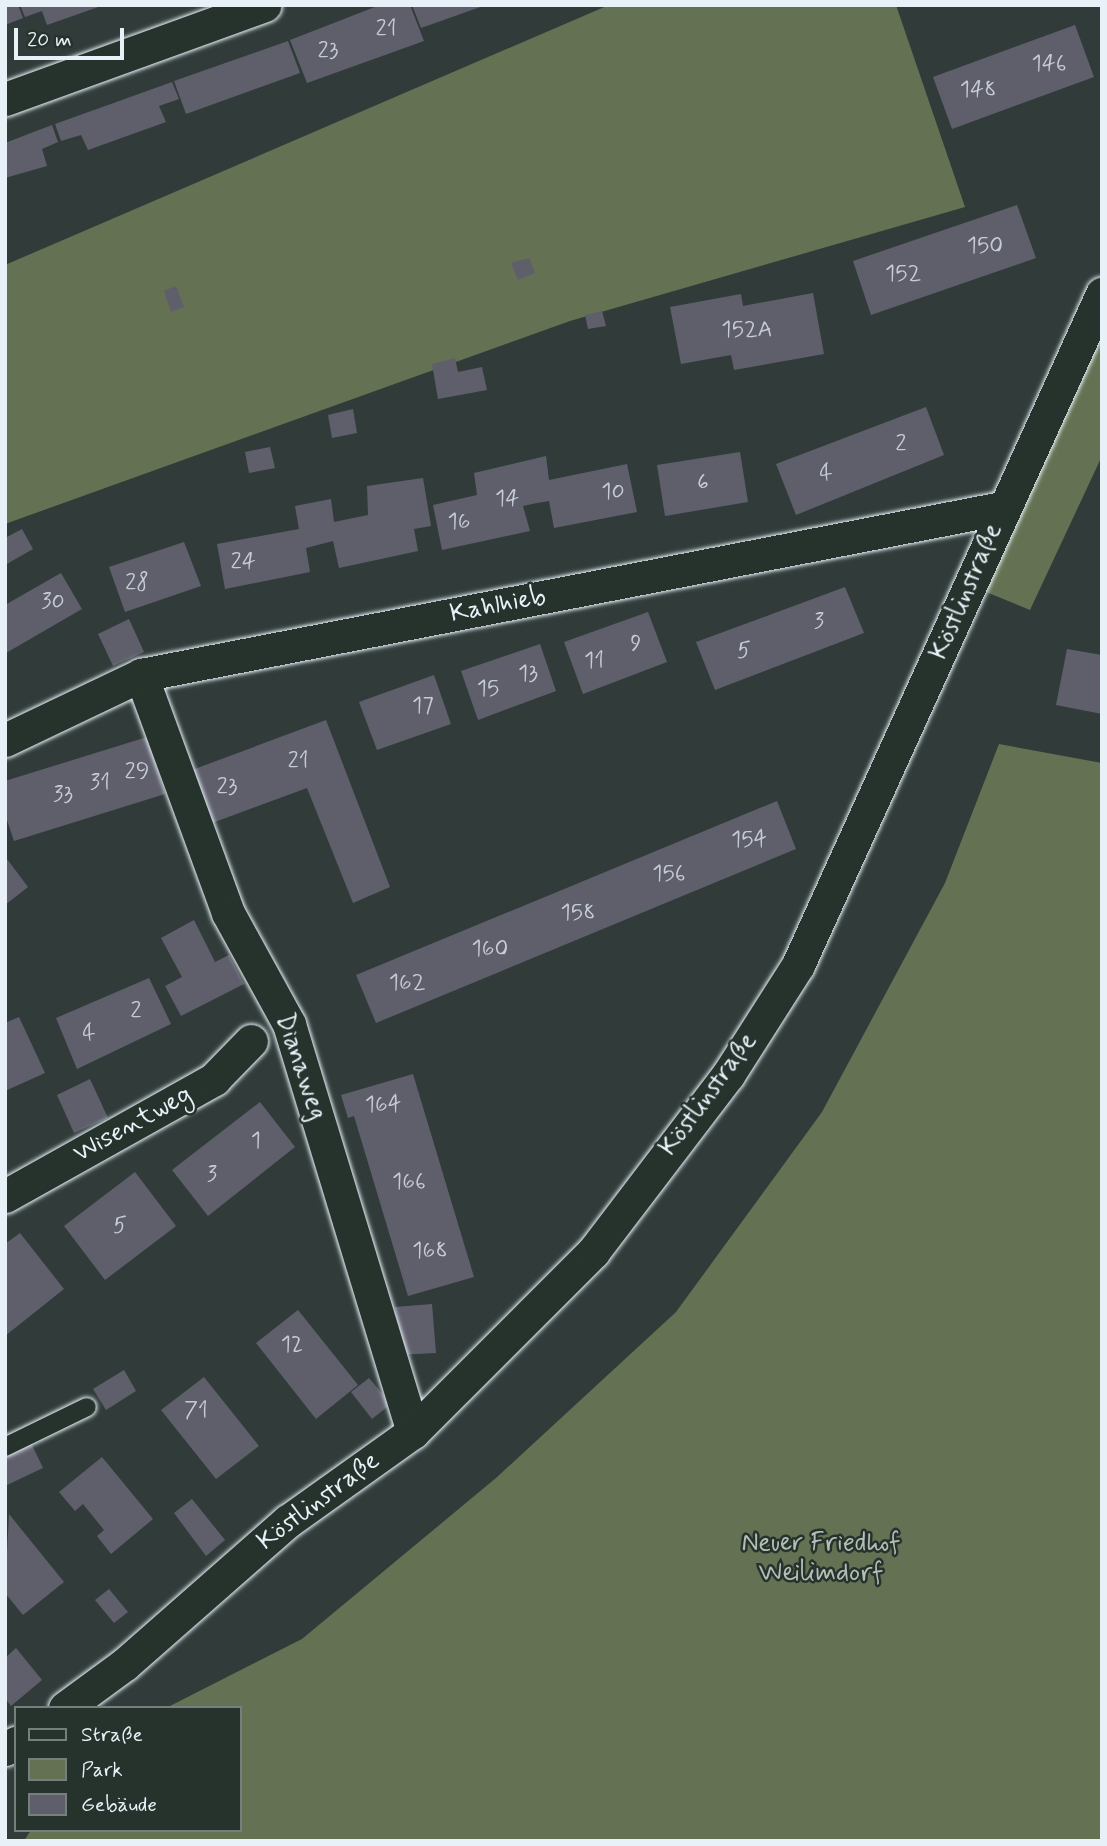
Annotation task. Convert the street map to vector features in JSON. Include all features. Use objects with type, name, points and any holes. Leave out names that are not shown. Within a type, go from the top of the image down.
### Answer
[{"type":"street","points":[[5,99],[265,5]]},
{"type":"street","name":"Köstlinstraße","points":[[68,1706],[125,1664],[288,1521],[413,1432],[593,1252],[728,1075],[798,965],[912,719],[1002,508],[1102,293]]},
{"type":"street","name":"Kahlhieb","points":[[5,740],[141,676],[1002,508]]},
{"type":"street","name":"Dianaweg","points":[[141,676],[228,913],[289,1024],[413,1432]]},
{"type":"street","name":"Wisentweg","points":[[5,1196],[214,1079],[251,1041]]},
{"type":"lane","points":[[5,1447],[87,1407]]},
{"type":"green space","points":[[609,5],[896,5],[965,207],[570,321],[5,524],[5,265]]},
{"type":"green space","points":[[1102,321],[1102,456],[1030,610],[986,592]]},
{"type":"green space","name":"Neuer Friedhof Weilimdorf","points":[[999,744],[1102,763],[1102,1841],[24,1841],[30,1832],[242,1832],[242,1706],[170,1706],[302,1639],[496,1478],[676,1312],[822,1112],[945,883]]},
{"type":"building","points":[[5,5],[18,5],[23,18],[5,25]]},
{"type":"building","points":[[20,5],[104,5],[47,25],[42,11],[25,17]]},
{"type":"building","points":[[380,5],[410,5],[424,41],[307,83],[290,40]]},
{"type":"building","points":[[412,5],[486,5],[421,28]]},
{"type":"building","points":[[1075,25],[1094,77],[952,129],[933,77]]},
{"type":"building","points":[[288,41],[300,73],[186,114],[174,81]]},
{"type":"building","points":[[172,82],[179,99],[159,106],[166,122],[88,150],[81,135],[61,141],[55,124]]},
{"type":"building","points":[[52,125],[58,142],[42,149],[47,166],[5,178],[5,143]]},
{"type":"building","points":[[1017,205],[1036,258],[871,315],[853,261]]},
{"type":"building","points":[[529,258],[535,273],[518,280],[511,263]]},
{"type":"building","points":[[176,286],[184,307],[171,312],[164,291]]},
{"type":"building","points":[[813,293],[824,354],[734,370],[731,355],[681,364],[670,307],[741,294],[743,306]]},
{"type":"building","points":[[602,311],[606,326],[588,329],[585,315]]},
{"type":"building","points":[[455,358],[458,372],[482,367],[487,390],[438,399],[432,364]]},
{"type":"building","points":[[926,407],[944,455],[796,515],[776,464]]},
{"type":"building","points":[[353,409],[357,433],[332,438],[328,415]]},
{"type":"building","points":[[270,447],[275,468],[249,473],[245,452]]},
{"type":"building","points":[[740,452],[748,502],[665,516],[657,465]]},
{"type":"building","points":[[546,456],[549,480],[627,464],[637,512],[554,528],[549,501],[537,503],[523,506],[530,531],[442,550],[433,505],[477,495],[474,473]]},
{"type":"building","points":[[423,478],[431,526],[414,529],[418,551],[339,568],[333,541],[306,548],[310,572],[225,589],[217,544],[299,529],[295,506],[331,499],[334,522],[368,515],[367,486]]},
{"type":"building","points":[[22,529],[33,549],[5,565],[5,538]]},
{"type":"building","points":[[184,542],[201,586],[125,612],[109,567]]},
{"type":"building","points":[[61,573],[82,609],[6,653],[5,605]]},
{"type":"building","points":[[845,587],[864,633],[715,690],[696,642]]},
{"type":"building","points":[[648,612],[667,662],[583,694],[564,642]]},
{"type":"building","points":[[129,619],[144,652],[113,666],[98,634]]},
{"type":"building","points":[[540,644],[556,691],[478,720],[461,671]]},
{"type":"building","points":[[1067,649],[1102,655],[1102,714],[1056,705]]},
{"type":"building","points":[[434,675],[451,724],[377,750],[359,702]]},
{"type":"building","points":[[326,720],[390,887],[353,903],[307,788],[204,826],[184,773]]},
{"type":"building","points":[[147,737],[165,794],[14,841],[5,814],[5,781]]},
{"type":"building","points":[[777,801],[796,849],[376,1023],[356,975]]},
{"type":"building","points":[[7,859],[28,887],[5,905],[5,861]]},
{"type":"building","points":[[194,920],[215,962],[229,955],[244,984],[181,1016],[165,986],[182,977],[161,938]]},
{"type":"building","points":[[149,978],[171,1024],[77,1069],[56,1018]]},
{"type":"building","points":[[19,1017],[45,1073],[5,1091],[5,1023]]},
{"type":"building","points":[[413,1074],[474,1277],[408,1296],[354,1116],[348,1118],[341,1095]]},
{"type":"building","points":[[90,1079],[108,1118],[74,1133],[57,1095]]},
{"type":"building","points":[[260,1102],[295,1147],[208,1216],[172,1170]]},
{"type":"building","points":[[135,1172],[176,1226],[105,1280],[64,1226]]},
{"type":"building","points":[[20,1233],[64,1289],[5,1336],[5,1244]]},
{"type":"building","points":[[432,1304],[436,1353],[398,1355],[395,1307]]},
{"type":"building","points":[[298,1310],[358,1385],[316,1419],[256,1343]]},
{"type":"building","points":[[124,1370],[136,1391],[106,1410],[93,1389]]},
{"type":"building","points":[[204,1377],[259,1446],[216,1479],[161,1410]]},
{"type":"building","points":[[369,1378],[391,1404],[372,1419],[351,1392]]},
{"type":"building","points":[[31,1443],[43,1468],[7,1485],[5,1455]]},
{"type":"building","points":[[102,1457],[153,1519],[111,1554],[97,1536],[104,1530],[83,1504],[75,1511],[59,1492]]},
{"type":"building","points":[[192,1499],[225,1540],[206,1556],[174,1513]]},
{"type":"building","points":[[9,1514],[64,1582],[23,1615],[5,1593]]},
{"type":"building","points":[[109,1589],[128,1612],[114,1623],[95,1600]]},
{"type":"building","points":[[16,1648],[42,1680],[11,1706],[5,1698],[5,1658]]}]
